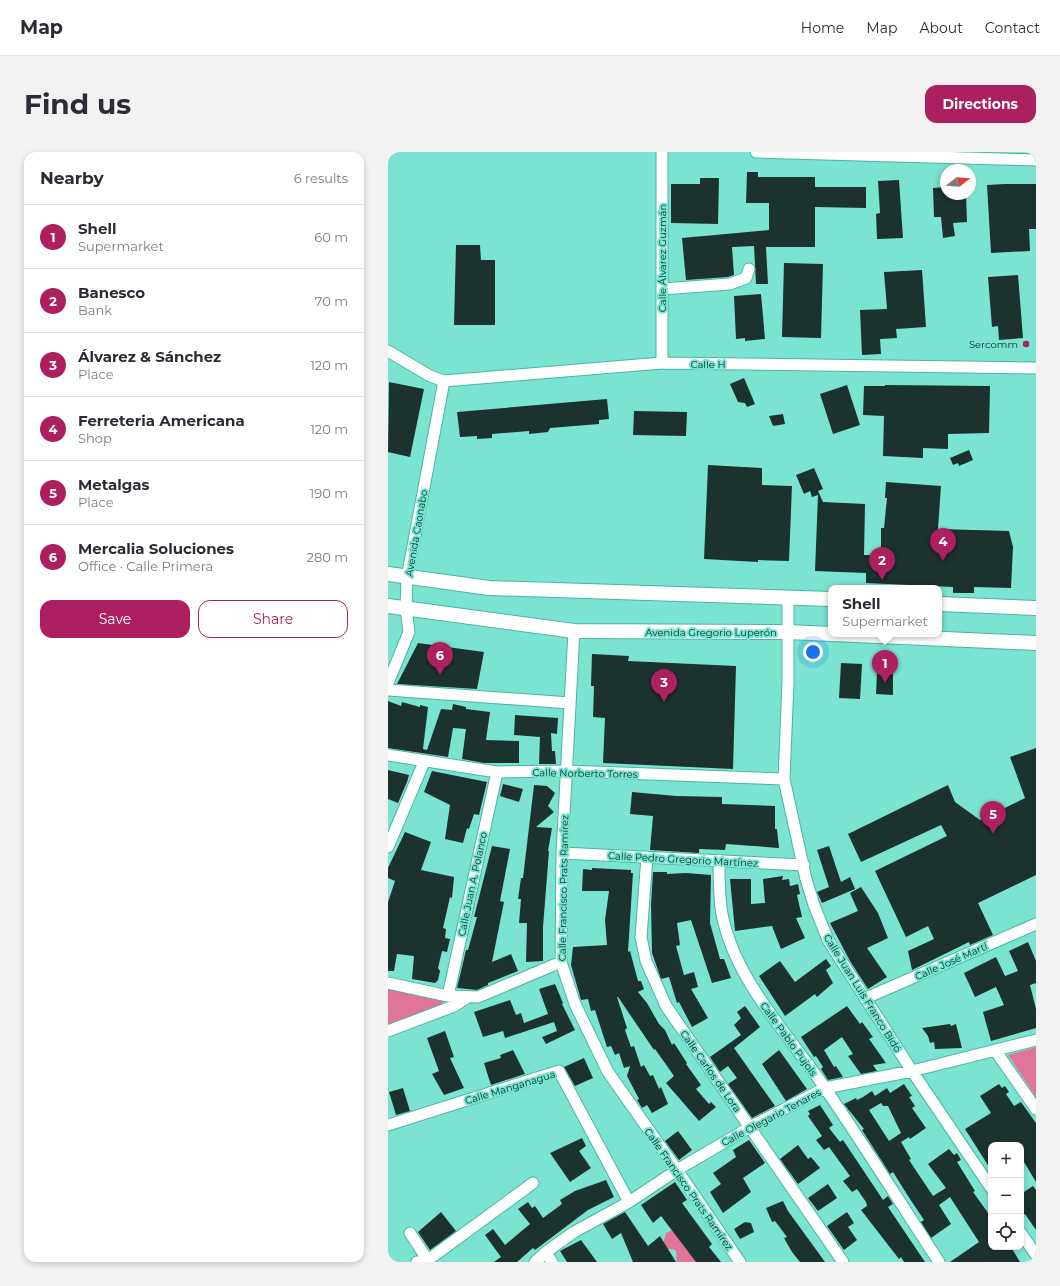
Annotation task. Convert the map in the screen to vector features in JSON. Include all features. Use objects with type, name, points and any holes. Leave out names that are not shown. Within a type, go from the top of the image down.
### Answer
[{"type":"main road","points":[[388,574],[407,578],[489,588],[828,599]]},
{"type":"main road","points":[[942,604],[1036,608]]},
{"type":"main road","name":"Avenida Gregorio Luperón","points":[[388,606],[574,631],[788,632],[828,634]]},
{"type":"main road","name":"Avenida Gregorio Luperón","points":[[901,637],[1036,643]]},
{"type":"street","name":"Calle Álvarez Guzmán","points":[[662,152],[662,363]]},
{"type":"street","points":[[756,152],[1036,160]]},
{"type":"street","points":[[662,289],[730,284],[746,278],[749,269]]},
{"type":"street","name":"Calle H","points":[[388,351],[430,376],[444,381],[662,363],[1036,368]]},
{"type":"street","name":"Avenida Caonabo","points":[[388,683],[409,632],[406,609],[407,578],[444,381]]},
{"type":"street","name":"Calle Juan Luis Franco Bidó","points":[[788,597],[784,779],[814,905],[828,940],[912,1071],[988,1184]]},
{"type":"street","name":"Calle Francisco Prats Ramírez","points":[[574,631],[562,853],[560,962],[575,1004],[608,1072],[678,1170],[740,1262]]},
{"type":"street","points":[[388,690],[570,703]]},
{"type":"street","name":"Calle Norberto Torres","points":[[388,755],[424,762],[497,772],[566,771],[784,779]]},
{"type":"street","points":[[388,847],[424,762]]},
{"type":"street","name":"Calle Juan A. Polanco","points":[[448,996],[497,772]]},
{"type":"street","name":"Calle Pedro Gregorio Martínez","points":[[562,853],[804,865]]},
{"type":"street","name":"Calle Carlos de Lora","points":[[647,857],[641,936],[646,960],[666,1006],[843,1262]]},
{"type":"street","name":"Calle Pablo Pujols","points":[[719,860],[722,915],[736,957],[746,978],[825,1088],[940,1262]]},
{"type":"street","name":"Calle José Martí","points":[[866,998],[1036,924]]},
{"type":"street","points":[[388,983],[448,996],[478,997],[560,962]]},
{"type":"street","points":[[388,1031],[454,1006],[468,997]]},
{"type":"street","name":"Calle Olegario Tenares","points":[[535,1262],[546,1252],[574,1232],[629,1202],[678,1170],[750,1127],[825,1088],[912,1071],[1036,1040]]},
{"type":"street","points":[[995,1050],[1036,1109]]},
{"type":"street","name":"Calle Manganagua","points":[[388,1125],[559,1071],[629,1202]]},
{"type":"street","points":[[410,1233],[425,1261],[533,1183]]},
{"type":"street","points":[[1024,1237],[1036,1255]]},
{"type":"street","points":[[546,1252],[552,1262]]},
{"type":"shaded area","points":[[388,989],[444,1000],[441,1006],[388,1025]]},
{"type":"shaded area","points":[[1036,1047],[1036,1097],[1008,1055]]},
{"type":"shaded area","points":[[674,1229],[690,1242],[696,1262],[677,1262],[676,1251],[673,1249],[666,1249],[663,1243],[666,1233]]},
{"type":"building","points":[[747,172],[758,172],[758,177],[815,177],[815,187],[866,187],[866,208],[815,207],[815,247],[766,247],[768,284],[756,284],[754,246],[732,247],[734,275],[728,277],[686,280],[682,238],[769,230],[769,203],[746,203]]},
{"type":"building","points":[[700,178],[719,178],[718,224],[671,223],[671,184],[700,184]]},
{"type":"building","points":[[899,180],[903,238],[877,239],[876,214],[880,213],[878,181]]},
{"type":"building","points":[[1036,184],[1036,229],[1029,229],[1030,251],[991,253],[987,185]]},
{"type":"building","points":[[940,187],[940,200],[966,200],[967,222],[953,223],[955,236],[943,238],[941,217],[934,217],[933,188]]},
{"type":"building","points":[[456,245],[480,245],[481,260],[495,260],[495,325],[454,325]]},
{"type":"building","points":[[784,263],[823,264],[821,338],[782,337]]},
{"type":"building","points":[[922,270],[926,327],[896,329],[897,338],[880,339],[881,354],[862,355],[860,310],[887,309],[884,272]]},
{"type":"building","points":[[1018,275],[1023,338],[999,340],[998,326],[992,327],[988,277]]},
{"type":"building","points":[[761,294],[765,339],[745,341],[745,338],[736,339],[734,296]]},
{"type":"building","points":[[744,378],[755,404],[747,407],[745,403],[738,402],[730,384]]},
{"type":"building","points":[[389,382],[424,389],[410,457],[388,452]]},
{"type":"building","points":[[847,385],[860,425],[833,434],[820,394]]},
{"type":"building","points":[[864,386],[990,386],[989,433],[948,434],[948,449],[923,448],[923,458],[883,456],[884,416],[863,415]]},
{"type":"building","points":[[607,399],[609,419],[599,420],[599,424],[550,428],[548,432],[529,434],[529,431],[492,434],[492,438],[477,439],[477,436],[460,437],[457,412]]},
{"type":"building","points":[[634,411],[687,412],[686,436],[633,435]]},
{"type":"building","points":[[783,414],[785,424],[773,426],[769,416]]},
{"type":"building","points":[[969,450],[973,460],[959,466],[958,463],[953,465],[950,458]]},
{"type":"building","points":[[708,465],[762,468],[762,485],[792,486],[789,561],[758,560],[758,562],[704,559]]},
{"type":"building","points":[[814,468],[823,489],[818,491],[823,502],[865,504],[864,555],[881,555],[881,528],[884,528],[887,498],[885,498],[886,482],[941,486],[938,529],[1009,531],[1013,547],[1011,588],[974,587],[974,593],[953,593],[953,587],[942,586],[942,585],[866,583],[866,573],[815,571],[818,495],[812,497],[810,491],[804,494],[796,475]]},
{"type":"building","points":[[418,643],[484,652],[477,689],[397,684]]},
{"type":"building","points":[[592,654],[629,656],[628,661],[736,666],[733,769],[603,763],[605,718],[593,717],[594,686],[591,686]]},
{"type":"building","points":[[841,663],[862,664],[860,699],[839,698]]},
{"type":"building","points":[[877,671],[893,671],[893,695],[876,694]]},
{"type":"building","points":[[388,701],[401,706],[402,702],[420,707],[420,705],[428,707],[423,749],[427,750],[441,709],[452,710],[453,704],[466,707],[466,709],[490,712],[486,740],[519,741],[519,763],[484,763],[462,759],[466,729],[453,728],[448,757],[388,748]]},
{"type":"building","points":[[515,715],[558,718],[557,734],[551,733],[552,751],[555,751],[556,764],[539,764],[540,737],[514,735]]},
{"type":"building","points":[[1036,748],[1036,875],[978,903],[993,935],[970,945],[969,942],[912,970],[908,951],[934,939],[928,926],[906,937],[875,871],[947,836],[941,825],[861,862],[848,834],[948,785],[955,802],[980,820],[1025,798],[1010,757]]},
{"type":"building","points":[[388,770],[409,775],[398,803],[388,799]]},
{"type":"building","points":[[432,771],[487,782],[479,815],[474,814],[469,829],[467,828],[463,843],[445,839],[450,805],[424,792]]},
{"type":"building","points":[[503,784],[523,789],[519,802],[500,796]]},
{"type":"building","points":[[534,785],[547,786],[555,793],[548,806],[554,812],[536,827],[552,828],[548,851],[543,927],[543,961],[526,962],[527,923],[519,923],[521,899],[518,899],[521,878],[523,878]]},
{"type":"building","points":[[632,792],[676,796],[722,797],[722,804],[775,806],[775,829],[777,829],[779,848],[726,844],[725,850],[699,849],[699,853],[650,850],[653,816],[630,814]]},
{"type":"building","points":[[405,832],[431,842],[421,870],[454,877],[452,898],[450,897],[443,928],[446,929],[445,938],[450,939],[447,952],[442,951],[438,968],[440,971],[438,980],[435,983],[412,979],[414,956],[397,954],[394,971],[388,971],[388,902],[395,881],[388,878],[388,868]]},
{"type":"building","points":[[492,846],[510,849],[500,901],[504,902],[492,962],[511,954],[518,971],[488,983],[488,985],[477,990],[457,988],[466,950],[468,950],[477,917],[474,917]]},
{"type":"building","points":[[829,846],[841,882],[850,877],[855,889],[822,903],[817,892],[829,887],[817,850]]},
{"type":"building","points":[[592,868],[631,870],[631,873],[633,873],[628,952],[630,951],[638,981],[641,981],[644,989],[638,992],[647,1003],[659,1024],[665,1030],[672,1045],[674,1043],[687,1063],[686,1064],[701,1085],[696,1089],[709,1104],[711,1102],[716,1107],[699,1121],[666,1083],[674,1076],[617,997],[627,1028],[625,1030],[631,1047],[634,1046],[641,1067],[644,1065],[650,1076],[653,1075],[659,1089],[661,1087],[668,1104],[652,1113],[647,1105],[642,1108],[627,1076],[630,1066],[624,1068],[619,1053],[615,1055],[611,1046],[607,1047],[595,1010],[591,1011],[588,999],[581,1000],[571,965],[573,947],[607,945],[605,920],[609,891],[582,891],[583,869],[592,870]]},
{"type":"building","points":[[653,872],[667,872],[667,874],[686,873],[711,875],[710,923],[720,959],[724,959],[731,978],[712,983],[691,920],[677,923],[680,945],[676,946],[684,975],[694,972],[698,987],[691,989],[708,1018],[692,1027],[679,1002],[677,1003],[669,977],[661,979],[652,953],[651,905]]},
{"type":"building","points":[[783,876],[782,880],[789,879],[790,886],[798,884],[800,894],[797,895],[802,917],[796,918],[805,938],[781,949],[772,926],[735,931],[730,879],[751,879],[751,904],[765,903],[763,879]]},
{"type":"building","points":[[861,887],[878,913],[888,938],[867,948],[887,977],[868,989],[850,961],[830,923],[858,911],[850,893]]},
{"type":"building","points":[[1028,942],[1036,961],[1036,983],[1030,985],[1036,1009],[1036,1028],[991,1041],[983,1012],[1004,1005],[996,987],[975,997],[964,973],[996,957],[1005,976],[1018,971],[1009,951]]},
{"type":"building","points":[[826,959],[831,966],[826,970],[833,983],[817,997],[815,994],[785,1016],[759,976],[780,961],[795,982]]},
{"type":"building","points":[[555,984],[563,1003],[562,1004],[575,1030],[546,1044],[542,1037],[557,1031],[554,1022],[505,1038],[503,1031],[483,1037],[474,1012],[510,1000],[516,1015],[521,1013],[524,1023],[548,1014],[539,989]]},
{"type":"building","points":[[745,1006],[760,1027],[734,1048],[775,1106],[752,1118],[728,1084],[737,1078],[728,1066],[720,1072],[710,1057],[741,1035],[734,1025],[741,1018],[737,1012]]},
{"type":"building","points":[[847,1006],[860,1024],[862,1022],[873,1037],[869,1039],[886,1063],[873,1065],[877,1071],[861,1074],[848,1056],[853,1054],[842,1037],[824,1050],[834,1067],[836,1066],[843,1077],[828,1080],[821,1069],[823,1067],[816,1056],[814,1057],[801,1037]]},
{"type":"building","points":[[950,1024],[951,1026],[956,1024],[962,1048],[935,1049],[934,1042],[930,1043],[928,1036],[922,1028]]},
{"type":"building","points":[[445,1031],[454,1057],[450,1058],[464,1088],[444,1095],[432,1074],[439,1071],[427,1038]]},
{"type":"building","points":[[513,1050],[525,1074],[491,1085],[484,1063],[501,1058],[500,1055]]},
{"type":"building","points":[[779,1050],[807,1089],[786,1101],[762,1064]]},
{"type":"building","points":[[584,1058],[593,1078],[575,1086],[564,1067]]},
{"type":"building","points":[[904,1084],[912,1096],[909,1097],[915,1106],[912,1108],[926,1128],[910,1139],[909,1137],[901,1142],[911,1159],[909,1160],[933,1196],[946,1188],[928,1164],[949,1149],[954,1155],[957,1153],[961,1160],[957,1162],[975,1191],[973,1192],[988,1213],[988,1250],[1013,1250],[1020,1262],[950,1262],[979,1242],[950,1197],[939,1205],[951,1224],[931,1238],[921,1222],[924,1220],[893,1172],[890,1174],[862,1130],[864,1129],[844,1104],[856,1098],[857,1100],[872,1091],[875,1096],[887,1088],[890,1093]],"holes":[[[881,1103],[883,1106],[888,1106],[901,1133],[889,1141],[869,1110]]]},
{"type":"building","points":[[999,1084],[1002,1088],[1005,1086],[1009,1092],[1006,1094],[1014,1106],[1021,1102],[1036,1123],[1036,1182],[1024,1162],[1024,1142],[988,1142],[988,1165],[965,1129],[991,1113],[980,1096]]},
{"type":"building","points":[[403,1088],[410,1111],[396,1115],[389,1092]]},
{"type":"building","points":[[820,1105],[833,1125],[829,1128],[840,1142],[843,1140],[883,1200],[888,1196],[893,1204],[888,1207],[925,1262],[904,1262],[901,1257],[899,1259],[861,1210],[867,1206],[866,1202],[857,1189],[852,1192],[843,1181],[850,1176],[829,1147],[824,1150],[816,1140],[822,1136],[808,1116],[810,1114],[808,1111]]},
{"type":"building","points":[[678,1131],[692,1150],[679,1160],[665,1141]]},
{"type":"building","points":[[582,1138],[586,1146],[579,1151],[591,1168],[570,1182],[550,1153]]},
{"type":"building","points":[[749,1140],[765,1163],[743,1178],[751,1192],[723,1213],[710,1192],[721,1184],[713,1173],[736,1157],[733,1150]]},
{"type":"building","points":[[798,1145],[808,1159],[811,1157],[820,1168],[798,1184],[780,1159]]},
{"type":"building","points":[[606,1180],[614,1197],[588,1210],[535,1250],[533,1248],[517,1262],[494,1262],[501,1257],[485,1235],[493,1229],[505,1245],[530,1224],[518,1209],[528,1202],[532,1208],[535,1206],[543,1218],[562,1204],[560,1200],[575,1191]]},
{"type":"building","points":[[675,1182],[687,1200],[682,1203],[712,1244],[709,1247],[721,1262],[696,1262],[661,1216],[653,1223],[641,1205]]},
{"type":"building","points":[[828,1184],[837,1198],[818,1211],[808,1198]]},
{"type":"building","points":[[1033,1186],[1036,1190],[1036,1230],[1025,1214],[1024,1215],[1024,1192]]},
{"type":"building","points":[[783,1201],[788,1211],[825,1262],[800,1262],[792,1252],[784,1238],[787,1237],[775,1221],[772,1222],[766,1208]]},
{"type":"building","points":[[441,1212],[456,1231],[430,1250],[418,1232]]},
{"type":"building","points":[[625,1212],[648,1246],[660,1236],[676,1262],[633,1262],[621,1233],[612,1239],[603,1224]]},
{"type":"building","points":[[847,1212],[854,1223],[848,1227],[857,1240],[844,1250],[827,1226]]},
{"type":"building","points":[[745,1222],[751,1223],[754,1232],[740,1239],[734,1229]]},
{"type":"building","points":[[581,1240],[597,1262],[567,1262],[560,1251]]},
{"type":"place","name":"Sercomm","points":[[1026,344]]},
{"type":"place","name":"Ferreteria Americana","points":[[943,561]]},
{"type":"place","name":"Banesco","points":[[882,580]]},
{"type":"place","name":"Mercalia Soluciones","points":[[440,675]]},
{"type":"place","name":"Shell","points":[[885,683]]},
{"type":"place","name":"Álvarez & Sánchez","points":[[664,702]]},
{"type":"place","name":"Metalgas","points":[[993,834]]}]
